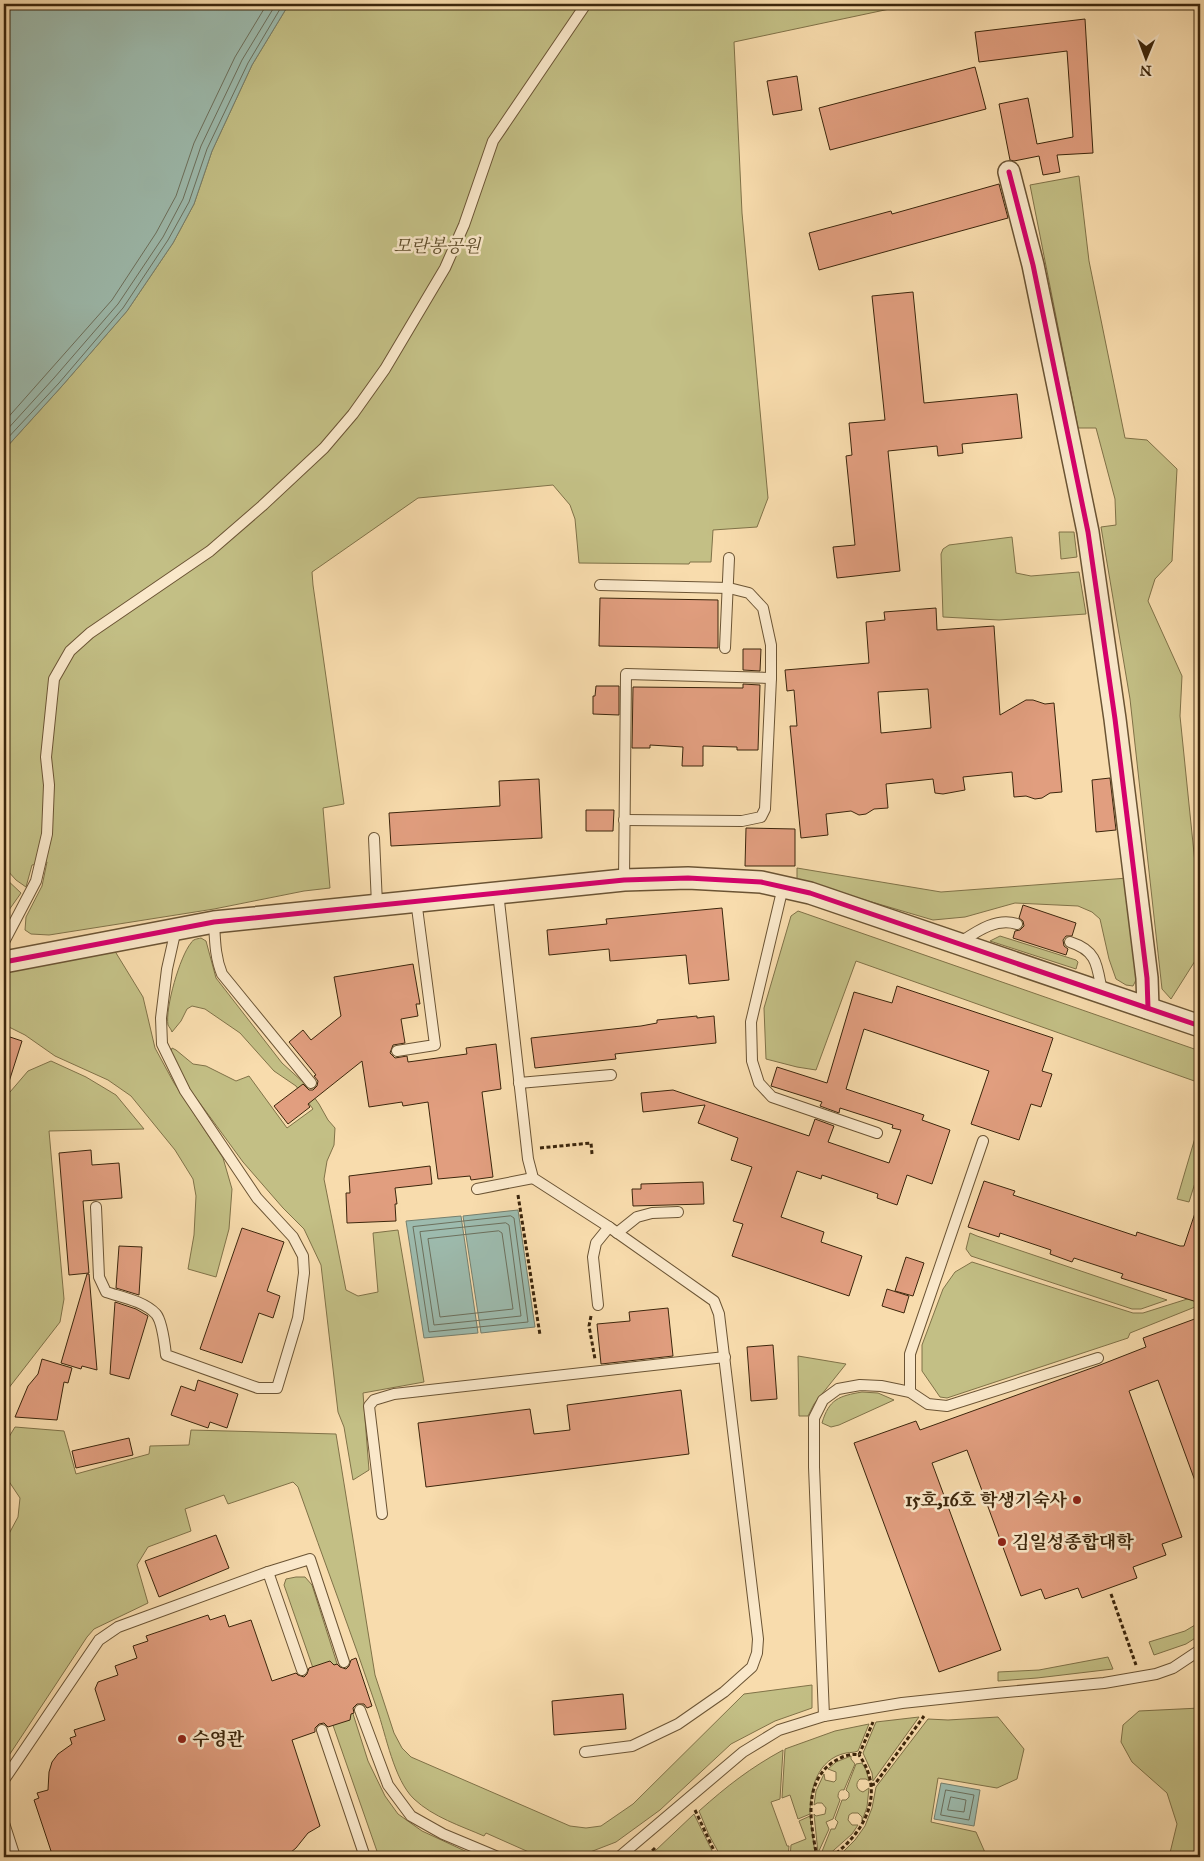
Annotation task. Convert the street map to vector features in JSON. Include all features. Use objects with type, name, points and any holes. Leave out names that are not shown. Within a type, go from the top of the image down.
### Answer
[{"type":"street","points":[[1009,172],[1033,265],[1088,532],[1116,729],[1147,978],[1148,1008]]},
{"type":"street","points":[[4,962],[214,922],[624,880],[688,878],[760,882],[810,893],[1200,1026]]},
{"type":"lane","points":[[4,942],[36,881],[47,834],[49,785],[46,757],[54,679],[70,651],[90,633],[210,551],[324,448],[353,414],[385,369],[445,268],[464,225],[493,141],[586,4]]},
{"type":"lane","points":[[726,648],[729,558]]},
{"type":"lane","points":[[600,584],[729,588],[749,593],[763,608],[771,645],[765,809],[761,817],[742,821],[624,820]]},
{"type":"lane","points":[[624,880],[626,674],[771,678]]},
{"type":"lane","points":[[374,838],[377,904]]},
{"type":"lane","points":[[783,887],[751,1022],[752,1061],[759,1083],[772,1097],[877,1133]]},
{"type":"lane","points":[[498,892],[527,1149],[534,1178],[613,1230],[714,1301],[719,1314],[758,1639],[757,1653],[752,1666],[724,1692],[678,1724],[632,1746],[585,1752]]},
{"type":"lane","points":[[397,1051],[435,1045],[416,900]]},
{"type":"lane","points":[[214,922],[215,949],[222,974],[311,1083]]},
{"type":"lane","points":[[958,943],[985,927],[1002,922],[1017,924]]},
{"type":"lane","points":[[96,1207],[99,1277],[106,1292],[140,1304],[156,1315],[165,1341],[166,1355],[258,1388],[277,1388],[298,1318],[304,1273],[304,1256],[293,1237],[258,1198],[191,1099],[162,1044],[161,1018],[176,928]]},
{"type":"lane","points":[[1070,942],[1084,946],[1090,952],[1102,992]]},
{"type":"lane","points":[[519,1083],[611,1075]]},
{"type":"lane","points":[[910,1392],[910,1354],[983,1141]]},
{"type":"lane","points":[[477,1189],[534,1178]]},
{"type":"lane","points":[[598,1305],[594,1257],[596,1243],[613,1230],[637,1217],[652,1213],[678,1212]]},
{"type":"lane","points":[[382,1514],[370,1406],[374,1400],[394,1394],[725,1357]]},
{"type":"lane","points":[[824,1716],[814,1467],[814,1418],[823,1400],[838,1388],[860,1384],[882,1386],[910,1392],[928,1404],[947,1406],[1098,1358]]},
{"type":"lane","points":[[4,1780],[99,1640],[118,1627],[268,1572],[310,1559],[344,1662]]},
{"type":"lane","points":[[268,1572],[302,1670]]},
{"type":"lane","points":[[619,1857],[743,1752],[779,1730],[824,1716],[912,1702],[1113,1682],[1156,1674],[1173,1668],[1200,1650]]},
{"type":"lane","points":[[360,1710],[388,1785],[411,1816],[443,1834],[498,1857]]},
{"type":"lane","points":[[322,1730],[365,1857]]},
{"type":"lane","points":[[4,1823],[15,1857]]},
{"type":"path","points":[[527,1149],[591,1143],[592,1154]]},
{"type":"path","points":[[515,1182],[540,1335]]},
{"type":"path","points":[[597,1372],[590,1318],[598,1305]]},
{"type":"path","points":[[1111,1594],[1135,1663]]},
{"type":"path","points":[[871,1785],[875,1784],[928,1712],[919,1713]]},
{"type":"path","points":[[859,1755],[874,1719],[866,1721]]},
{"type":"path","points":[[817,1857],[812,1825],[812,1805],[814,1790],[819,1776],[836,1760],[847,1755],[859,1755]]},
{"type":"path","points":[[831,1857],[853,1838],[863,1824],[870,1807],[871,1785],[868,1769],[859,1755]]},
{"type":"path","points":[[689,1814],[701,1803]]},
{"type":"path","points":[[694,1809],[717,1857]]},
{"type":"path","points":[[658,1845],[652,1851],[658,1857]]},
{"type":"green space","name":"모란봉공원","points":[[289,4],[913,4],[734,42],[742,213],[768,498],[757,527],[713,530],[711,562],[690,562],[689,564],[579,563],[575,519],[570,505],[553,485],[418,498],[312,572],[344,804],[323,808],[330,888],[304,891],[214,909],[49,935],[31,934],[25,930],[26,917],[42,886],[47,862],[32,865],[26,887],[7,870],[4,875],[4,450],[127,311],[173,243],[194,204],[212,151],[252,65]]},
{"type":"green space","points":[[1079,176],[1089,261],[1125,438],[1147,440],[1177,469],[1172,561],[1155,579],[1148,601],[1182,676],[1180,716],[1200,912],[1200,961],[1195,961],[1171,999],[1162,989],[1130,699],[1101,527],[1116,525],[1115,499],[1096,428],[1078,428],[1030,185]]},
{"type":"green space","points":[[1059,532],[1074,532],[1077,557],[1061,559]]},
{"type":"green space","points":[[1012,537],[1016,573],[1031,576],[1079,572],[1086,614],[999,620],[943,617],[941,554],[943,549],[949,545]]},
{"type":"green space","points":[[797,868],[941,892],[1128,878],[1136,980],[1133,986],[1126,985],[1116,979],[1109,959],[1100,919],[1092,912],[1078,906],[1015,903],[965,917],[933,920],[797,880]]},
{"type":"green space","points":[[4,877],[21,893],[4,917]]},
{"type":"green space","points":[[798,911],[1200,1051],[1200,1083],[856,961],[816,1070],[766,1059],[764,1008],[791,916]]},
{"type":"green space","points":[[1000,936],[1076,960],[1078,962],[1076,969],[990,941]]},
{"type":"green space","points":[[201,938],[206,941],[216,978],[282,1063],[303,1082],[335,1128],[334,1145],[327,1161],[324,1179],[346,1290],[358,1296],[378,1292],[373,1233],[398,1230],[424,1382],[363,1393],[369,1470],[353,1480],[344,1427],[338,1412],[321,1265],[304,1229],[243,1162],[191,1091],[170,1054],[172,1048],[193,1064],[206,1066],[236,1081],[249,1076],[287,1128],[313,1109],[296,1086],[274,1071],[240,1033],[205,1009],[192,1006],[187,1009],[181,1021],[172,1032],[168,1025],[168,1017],[174,982],[187,950],[195,939]]},
{"type":"green space","points":[[113,948],[143,997],[155,1048],[174,1083],[223,1158],[232,1189],[229,1229],[216,1277],[188,1269],[194,1235],[196,1196],[193,1179],[175,1150],[131,1096],[108,1080],[55,1056],[25,1035],[9,1027],[4,1027],[4,973],[38,963]]},
{"type":"green space","points":[[51,1061],[86,1077],[116,1095],[144,1129],[49,1131],[64,1299],[60,1322],[8,1389],[4,1386],[4,1099],[28,1071]]},
{"type":"green space","points":[[1200,1121],[1200,1167],[1189,1202],[1177,1199]]},
{"type":"green space","points":[[970,1233],[1167,1300],[1141,1309],[1132,1309],[971,1256],[966,1249]]},
{"type":"green space","points":[[972,1262],[1133,1313],[1143,1313],[1200,1295],[1200,1305],[1130,1333],[1128,1338],[947,1398],[940,1397],[922,1371],[922,1345],[943,1289],[955,1272]]},
{"type":"green space","points":[[798,1356],[846,1364],[814,1404],[808,1416],[799,1416]]},
{"type":"green space","points":[[862,1392],[878,1393],[894,1400],[839,1425],[831,1427],[822,1423],[828,1409],[836,1400],[847,1395]]},
{"type":"green space","points":[[15,1427],[64,1431],[76,1474],[149,1454],[150,1446],[189,1445],[191,1430],[336,1434],[375,1675],[394,1733],[402,1748],[411,1757],[570,1826],[586,1828],[601,1826],[633,1804],[744,1694],[812,1685],[812,1708],[775,1721],[731,1744],[660,1810],[616,1842],[585,1854],[567,1857],[540,1857],[486,1833],[484,1836],[457,1825],[438,1816],[414,1799],[401,1781],[391,1757],[377,1709],[298,1487],[293,1482],[228,1504],[224,1495],[185,1509],[191,1531],[148,1547],[137,1565],[148,1603],[94,1629],[4,1763],[4,1543],[18,1517],[20,1498],[4,1474],[4,1445]]},
{"type":"green space","points":[[305,1577],[312,1585],[368,1761],[385,1796],[398,1814],[422,1831],[478,1857],[379,1857],[284,1585],[286,1579]]},
{"type":"green space","points":[[1200,1622],[1200,1635],[1186,1644],[1154,1655],[1149,1642],[1185,1631]]},
{"type":"green space","points":[[1108,1657],[1113,1669],[998,1681],[998,1672],[1039,1670]]},
{"type":"green space","points":[[1200,1708],[1200,1857],[1169,1857],[1177,1824],[1167,1793],[1132,1762],[1121,1742],[1123,1725],[1139,1711]]},
{"type":"green space","points":[[919,1717],[873,1781],[872,1773],[863,1753],[876,1722]]},
{"type":"green space","points":[[998,1717],[1024,1749],[1017,1779],[997,1788],[938,1778],[931,1822],[976,1832],[987,1857],[838,1857],[855,1840],[865,1826],[872,1808],[876,1787],[928,1719],[948,1720]]},
{"type":"green space","points":[[869,1724],[858,1751],[836,1756],[822,1768],[814,1785],[810,1814],[798,1819],[790,1795],[782,1798],[785,1749],[835,1731]]},
{"type":"green space","points":[[783,1750],[780,1799],[771,1802],[787,1846],[789,1846],[788,1857],[721,1857],[699,1811],[739,1778]]},
{"type":"green space","points":[[851,1756],[855,1764],[844,1790],[839,1792],[838,1797],[840,1800],[833,1819],[826,1822],[829,1829],[818,1853],[814,1814],[816,1816],[825,1814],[826,1808],[822,1803],[814,1805],[816,1791],[824,1774],[825,1780],[834,1782],[836,1780],[836,1772],[828,1769],[836,1762]]},
{"type":"green space","points":[[862,1763],[869,1781],[860,1779],[857,1782],[857,1786],[863,1792],[869,1788],[867,1807],[862,1821],[862,1817],[858,1813],[849,1815],[848,1820],[852,1825],[858,1825],[852,1834],[826,1857],[821,1854],[831,1829],[835,1829],[838,1822],[835,1819],[842,1800],[846,1800],[849,1797],[849,1793],[846,1790],[856,1764]]},
{"type":"green space","points":[[694,1814],[715,1857],[661,1857],[655,1851]]},
{"type":"green space","points":[[810,1816],[815,1853],[810,1857],[790,1857],[791,1845],[806,1839],[799,1821]]},
{"type":"water","points":[[4,4],[289,4],[252,65],[212,151],[194,204],[173,243],[127,311],[4,450]]},
{"type":"water","points":[[518,1210],[535,1327],[481,1333],[463,1216]]},
{"type":"water","points":[[461,1216],[478,1333],[424,1338],[406,1221]]},
{"type":"water","points":[[941,1783],[980,1790],[974,1826],[934,1819]]},
{"type":"building","points":[[1085,19],[1093,153],[1057,155],[1060,172],[1043,175],[1039,156],[1014,161],[1010,160],[999,104],[1028,98],[1037,144],[1073,137],[1067,51],[979,62],[975,32]]},
{"type":"building","points":[[975,67],[986,109],[830,150],[819,108]]},
{"type":"building","points":[[797,76],[802,110],[773,115],[767,81]]},
{"type":"building","points":[[999,184],[1008,218],[819,270],[809,233],[891,211],[892,214]]},
{"type":"building","points":[[913,292],[924,403],[1017,394],[1022,438],[962,444],[963,453],[938,456],[937,446],[888,451],[900,571],[837,578],[833,547],[855,545],[846,456],[852,455],[849,423],[885,420],[872,296]]},
{"type":"building","points":[[600,598],[718,600],[718,648],[599,646]]},
{"type":"building","points":[[936,608],[937,630],[994,626],[1000,715],[1026,700],[1045,704],[1054,703],[1062,792],[1050,793],[1042,798],[1035,799],[1026,796],[1014,797],[1012,772],[963,777],[965,790],[943,794],[935,793],[933,779],[886,784],[888,808],[874,809],[866,814],[859,815],[851,811],[826,814],[828,835],[801,838],[790,726],[797,726],[794,690],[787,691],[785,670],[869,663],[866,622],[885,620],[884,612]],"holes":[[[928,689],[931,728],[881,733],[878,692]]]},
{"type":"building","points":[[743,649],[761,649],[760,671],[743,670]]},
{"type":"building","points":[[743,684],[760,685],[758,750],[737,750],[737,747],[703,746],[703,766],[682,766],[683,747],[650,745],[650,748],[632,748],[633,687],[743,688]]},
{"type":"building","points":[[596,686],[619,686],[619,715],[593,714],[593,696],[595,696]]},
{"type":"building","points":[[1110,778],[1116,830],[1096,832],[1092,780]]},
{"type":"building","points":[[539,779],[542,838],[391,846],[389,813],[500,806],[499,781]]},
{"type":"building","points":[[586,810],[614,810],[613,831],[586,831]]},
{"type":"building","points":[[746,828],[795,829],[795,866],[745,866]]},
{"type":"building","points":[[1023,905],[1076,923],[1072,936],[1066,936],[1063,940],[1064,946],[1068,949],[1066,955],[1013,938],[1015,931],[1020,930],[1024,926],[1023,921],[1019,918]]},
{"type":"building","points":[[722,908],[729,980],[689,984],[686,955],[610,961],[609,949],[549,955],[547,930],[607,924],[606,919]]},
{"type":"building","points":[[413,964],[420,1004],[416,1004],[418,1016],[401,1019],[405,1043],[393,1045],[390,1053],[395,1058],[407,1056],[408,1062],[467,1054],[466,1048],[496,1044],[501,1089],[482,1092],[493,1177],[471,1180],[470,1176],[438,1179],[428,1102],[403,1106],[402,1102],[369,1107],[362,1061],[308,1104],[310,1107],[288,1124],[274,1106],[303,1084],[309,1090],[313,1090],[317,1086],[318,1081],[314,1076],[316,1075],[289,1042],[303,1030],[311,1040],[341,1016],[334,977]]},
{"type":"building","points":[[897,986],[1053,1038],[1042,1071],[1052,1074],[1041,1107],[1031,1104],[1019,1140],[971,1124],[989,1071],[864,1029],[846,1089],[924,1115],[922,1120],[950,1130],[932,1184],[907,1175],[897,1205],[877,1198],[878,1194],[822,1175],[821,1179],[797,1171],[781,1217],[824,1232],[821,1242],[862,1256],[849,1296],[732,1256],[743,1224],[733,1221],[752,1167],[731,1160],[738,1138],[698,1123],[705,1105],[643,1112],[641,1093],[673,1090],[809,1136],[815,1119],[834,1126],[828,1142],[889,1163],[901,1130],[892,1128],[893,1125],[840,1108],[839,1113],[820,1106],[822,1102],[771,1086],[777,1067],[827,1083],[854,992],[892,1003]]},
{"type":"building","points":[[697,1016],[697,1018],[714,1016],[716,1043],[615,1054],[616,1059],[535,1068],[531,1038],[641,1026],[657,1023],[657,1020]]},
{"type":"building","points":[[4,1035],[22,1041],[7,1088],[4,1087]]},
{"type":"building","points":[[91,1150],[92,1165],[119,1163],[122,1198],[83,1201],[89,1273],[69,1275],[59,1153]]},
{"type":"building","points":[[430,1166],[432,1184],[395,1188],[397,1204],[395,1204],[396,1221],[347,1223],[346,1193],[350,1193],[349,1176]]},
{"type":"building","points":[[984,1181],[1015,1191],[1013,1195],[1136,1236],[1137,1232],[1180,1246],[1184,1246],[1197,1207],[1200,1207],[1200,1303],[1121,1278],[1123,1274],[1074,1258],[1072,1262],[1050,1254],[1051,1250],[1000,1233],[999,1237],[968,1227]]},
{"type":"building","points":[[703,1182],[704,1204],[633,1206],[632,1189],[641,1189],[641,1184]]},
{"type":"building","points":[[242,1228],[284,1242],[267,1291],[280,1296],[273,1318],[259,1313],[242,1363],[200,1349]]},
{"type":"building","points":[[119,1246],[142,1247],[139,1295],[116,1288]]},
{"type":"building","points":[[906,1257],[924,1263],[913,1296],[895,1291]]},
{"type":"building","points":[[87,1274],[89,1274],[97,1370],[82,1366],[81,1369],[61,1363]]},
{"type":"building","points":[[887,1289],[909,1296],[904,1313],[882,1306]]},
{"type":"building","points":[[115,1302],[136,1309],[148,1316],[129,1379],[110,1374]]},
{"type":"building","points":[[668,1308],[673,1356],[601,1364],[597,1324],[630,1321],[629,1312]]},
{"type":"building","name":"15호,16호 학생기숙사","points":[[1200,1317],[1200,1488],[1198,1489],[1158,1380],[1129,1391],[1182,1537],[1162,1544],[1166,1555],[1133,1567],[1137,1578],[1082,1598],[1078,1588],[1045,1599],[1041,1589],[1021,1596],[967,1450],[932,1463],[1001,1650],[939,1672],[854,1443],[916,1421],[920,1430],[1100,1365],[1146,1347],[1143,1338]]},
{"type":"building","points":[[773,1345],[777,1399],[751,1401],[747,1347]]},
{"type":"building","points":[[42,1359],[72,1368],[68,1383],[64,1382],[57,1420],[15,1417],[28,1386],[38,1374]]},
{"type":"building","points":[[198,1380],[238,1394],[227,1428],[210,1422],[208,1428],[171,1415],[181,1386],[195,1391]]},
{"type":"building","points":[[681,1390],[689,1454],[426,1487],[418,1423],[530,1409],[534,1434],[570,1430],[567,1405]]},
{"type":"building","points":[[129,1438],[133,1455],[76,1468],[72,1451]]},
{"type":"building","points":[[216,1535],[229,1568],[159,1597],[145,1561]]},
{"type":"building","name":"수영관","points":[[208,1615],[210,1620],[225,1615],[229,1627],[251,1620],[272,1681],[296,1673],[304,1677],[309,1668],[330,1661],[334,1665],[337,1664],[346,1669],[351,1660],[356,1658],[372,1706],[367,1708],[364,1704],[357,1704],[353,1708],[354,1713],[351,1714],[350,1720],[328,1727],[324,1723],[319,1724],[315,1728],[315,1732],[292,1740],[320,1826],[308,1833],[296,1848],[285,1857],[53,1857],[34,1800],[39,1798],[37,1793],[48,1790],[49,1772],[52,1762],[58,1754],[72,1744],[70,1738],[76,1736],[74,1730],[105,1720],[95,1689],[98,1682],[118,1675],[115,1666],[137,1658],[133,1646],[148,1641],[146,1636]]},
{"type":"building","points":[[623,1694],[626,1729],[554,1735],[552,1701]]},
{"type":"cycle path","points":[[1009,172],[1033,265],[1088,532],[1115,719],[1147,978],[1148,1008]]},
{"type":"cycle path","points":[[4,962],[214,922],[624,880],[688,878],[761,882],[810,893],[1200,1026]]},
{"type":"place","name":"15호,16호 학생기숙사","points":[[1077,1500]]},
{"type":"place","name":"김일성종합대학","points":[[1002,1542]]},
{"type":"place","name":"수영관","points":[[182,1739]]}]
